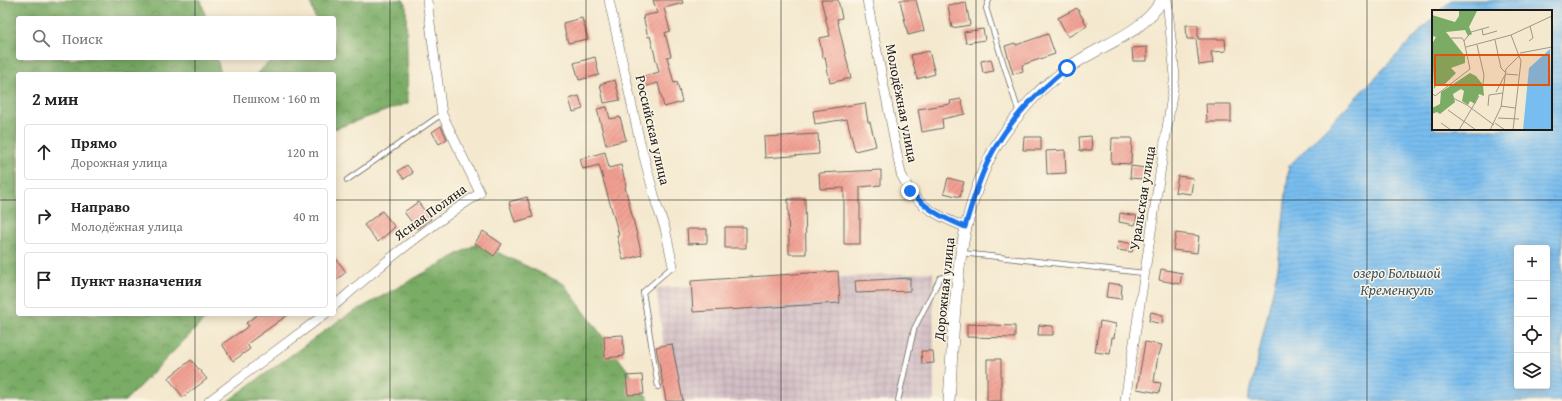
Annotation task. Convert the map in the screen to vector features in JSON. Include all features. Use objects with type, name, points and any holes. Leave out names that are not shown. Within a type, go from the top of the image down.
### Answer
[{"type":"street","name":"Ясная Поляна","points":[[336,304],[378,267],[458,207],[480,193],[442,114],[427,0]]},
{"type":"street","name":"Российская улица","points":[[608,0],[639,138],[657,206],[665,228],[672,266]]},
{"type":"street","name":"Молодёжная улица","points":[[867,0],[902,174],[910,191],[925,206],[946,219],[965,227]]},
{"type":"street","name":"Дорожная улица","points":[[949,401],[960,253],[965,227],[976,190],[992,152],[1038,93],[1067,68],[1136,29],[1155,11],[1162,0]]},
{"type":"street","name":"Уральская улица","points":[[1125,401],[1175,76],[1167,0]]},
{"type":"street","points":[[209,401],[322,316]]},
{"type":"lane","points":[[989,0],[986,8],[1020,115]]},
{"type":"lane","points":[[347,180],[442,114]]},
{"type":"lane","points":[[960,253],[1144,273]]},
{"type":"lane","points":[[658,387],[643,292],[672,266]]},
{"type":"lane","points":[[898,401],[914,329],[940,278],[958,274]]},
{"type":"shaded area","points":[[933,272],[934,401],[671,401],[656,288]]},
{"type":"green space","points":[[0,0],[201,0],[205,16],[16,16],[16,60],[218,60],[220,72],[16,72],[16,316],[208,316],[125,401],[0,401]]},
{"type":"green space","points":[[310,0],[403,0],[406,3],[408,103],[336,128],[336,72],[258,72],[272,60],[336,60],[336,16],[314,16]]},
{"type":"green space","points":[[478,243],[564,284],[650,401],[228,401],[341,319]]},
{"type":"water","name":"озеро Большой Кременкуль","points":[[1451,0],[1562,0],[1562,401],[1248,401],[1278,268],[1289,166],[1432,19],[1432,130],[1552,130],[1552,10],[1441,10]]},
{"type":"building","points":[[653,0],[682,0],[683,3],[664,8],[670,31],[665,33],[671,56],[667,57],[674,83],[677,82],[682,102],[664,107],[658,83],[644,87],[641,77],[659,72],[650,36],[648,37],[643,16],[657,13]]},
{"type":"building","points":[[821,0],[838,0],[842,18],[837,19],[851,78],[830,83],[825,57],[823,58],[819,38],[830,36]]},
{"type":"building","points":[[900,0],[916,0],[924,31],[908,35]]},
{"type":"building","points":[[966,2],[970,25],[952,28],[948,5]]},
{"type":"building","points":[[1077,8],[1087,26],[1068,37],[1058,18]]},
{"type":"building","points":[[582,18],[588,39],[568,43],[563,23]]},
{"type":"building","points":[[1186,25],[1198,25],[1198,39],[1225,39],[1226,51],[1211,52],[1213,63],[1199,65],[1196,39],[1187,39]]},
{"type":"building","points":[[983,29],[985,40],[966,43],[964,32]]},
{"type":"building","points":[[1048,34],[1055,54],[1022,65],[1023,71],[1013,74],[1005,46],[1015,43],[1016,45]]},
{"type":"building","points":[[1147,47],[1147,61],[1133,61],[1132,48]]},
{"type":"building","points":[[929,51],[935,74],[917,79],[911,55]]},
{"type":"building","points":[[595,57],[599,75],[579,80],[574,63]]},
{"type":"building","points":[[991,59],[994,71],[983,73],[981,61]]},
{"type":"building","points":[[615,80],[620,100],[604,103],[600,84]]},
{"type":"building","points":[[579,96],[583,109],[573,112],[569,99]]},
{"type":"building","points":[[961,99],[965,114],[942,119],[943,128],[922,132],[918,109],[951,104],[950,101]]},
{"type":"building","points":[[865,103],[868,122],[870,122],[876,146],[855,151],[847,119],[815,124],[813,111]]},
{"type":"building","points":[[1206,104],[1231,104],[1231,122],[1207,122]]},
{"type":"building","points":[[607,107],[610,119],[620,117],[626,140],[606,145],[597,109]]},
{"type":"building","points":[[441,126],[447,139],[439,144],[432,132]]},
{"type":"building","points":[[818,134],[819,154],[765,158],[764,137]]},
{"type":"building","points":[[1091,136],[1092,150],[1080,151],[1079,137]]},
{"type":"building","points":[[1024,137],[1041,137],[1041,150],[1023,150]]},
{"type":"building","points":[[1112,138],[1132,138],[1131,164],[1111,163]]},
{"type":"building","points":[[1065,150],[1066,173],[1047,174],[1046,151]]},
{"type":"building","points":[[605,152],[609,168],[621,165],[642,255],[623,260],[617,236],[619,235],[599,165],[583,169],[580,159]]},
{"type":"building","points":[[407,165],[413,173],[404,179],[398,171]]},
{"type":"building","points":[[1131,166],[1145,168],[1143,179],[1130,178]]},
{"type":"building","points":[[881,170],[881,185],[860,187],[860,244],[844,244],[844,188],[820,189],[819,173]]},
{"type":"building","points":[[1178,176],[1193,178],[1191,194],[1175,192]]},
{"type":"building","points":[[948,178],[964,182],[960,197],[944,193]]},
{"type":"building","points":[[527,197],[533,217],[515,222],[509,202]]},
{"type":"building","points":[[805,198],[806,254],[789,254],[788,199]]},
{"type":"building","points":[[418,202],[431,219],[417,229],[404,212]]},
{"type":"building","points":[[382,211],[395,227],[378,242],[364,225]]},
{"type":"building","points":[[1120,213],[1137,216],[1135,225],[1119,222]]},
{"type":"building","points":[[725,227],[746,227],[746,248],[725,248]]},
{"type":"building","points":[[687,229],[707,229],[707,243],[688,244]]},
{"type":"building","points":[[483,231],[502,244],[494,256],[475,243]]},
{"type":"building","points":[[1176,233],[1199,236],[1197,253],[1173,250]]},
{"type":"building","points":[[1118,241],[1133,244],[1132,252],[1117,250]]},
{"type":"building","points":[[336,259],[346,272],[336,280]]},
{"type":"building","points":[[1161,269],[1182,273],[1180,284],[1159,280]]},
{"type":"building","points":[[838,271],[840,303],[693,312],[691,281]]},
{"type":"building","points":[[910,278],[910,291],[856,293],[855,281]]},
{"type":"building","points":[[1108,283],[1122,285],[1121,299],[1106,297]]},
{"type":"building","points":[[1151,312],[1163,315],[1162,324],[1149,321]]},
{"type":"building","points":[[255,316],[286,316],[247,344],[250,349],[233,361],[222,344],[249,326],[246,323]]},
{"type":"building","points":[[1100,321],[1116,324],[1114,338],[1112,337],[1110,354],[1095,352]]},
{"type":"building","points":[[967,324],[1015,326],[1015,338],[967,337]]},
{"type":"building","points":[[1039,325],[1053,326],[1053,335],[1038,335]]},
{"type":"building","points":[[623,335],[624,356],[605,358],[604,336]]},
{"type":"building","points":[[1145,342],[1162,345],[1158,355],[1154,382],[1161,383],[1159,393],[1137,389]]},
{"type":"building","points":[[672,344],[683,401],[666,401],[656,347]]},
{"type":"building","points":[[921,351],[933,351],[934,363],[922,364]]},
{"type":"building","points":[[987,359],[1001,359],[1001,401],[987,401]]},
{"type":"building","points":[[191,360],[207,379],[183,397],[168,378]]},
{"type":"building","points":[[642,375],[644,394],[628,395],[626,376]]},
{"type":"route","points":[[910,191],[925,206],[946,219],[965,227],[976,190],[992,152],[1012,124],[1038,93],[1067,68]]}]
